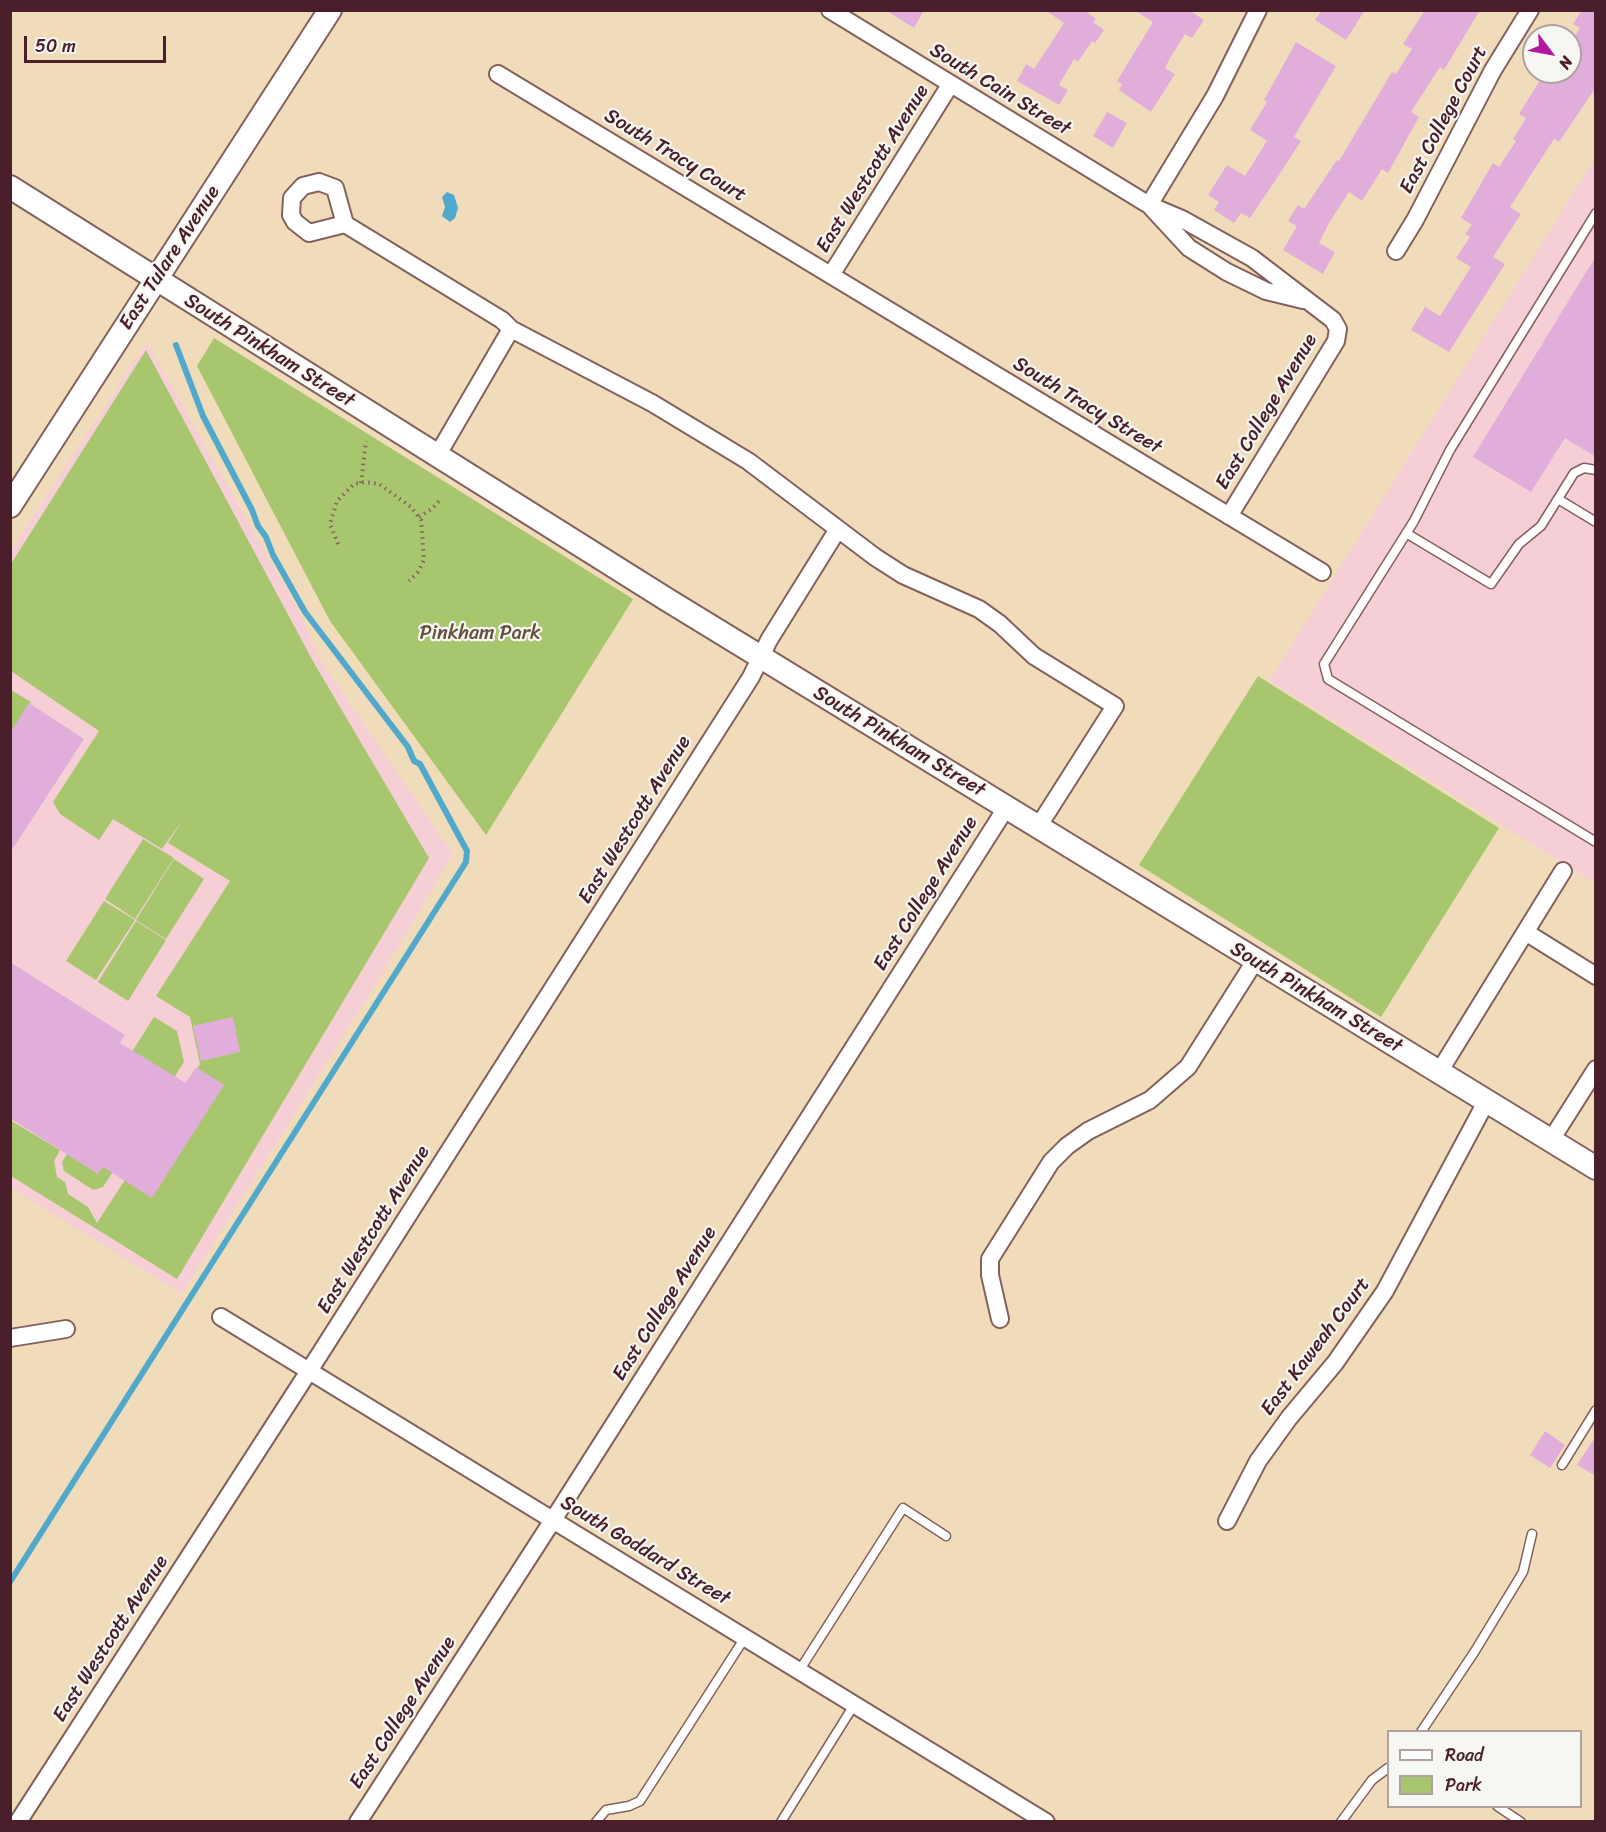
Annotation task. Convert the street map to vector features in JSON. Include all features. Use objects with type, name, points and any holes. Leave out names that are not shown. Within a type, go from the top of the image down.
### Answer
[{"type":"street","name":"East Tulare Avenue","points":[[10,506],[330,10]]},
{"type":"street","name":"South Cain Street","points":[[830,10],[1149,205],[1182,219],[1252,258],[1282,279],[1305,301],[1333,320],[1338,329]]},
{"type":"street","points":[[1149,205],[1215,96],[1258,10]]},
{"type":"street","name":"East College Court","points":[[1396,251],[1415,220],[1487,80],[1530,10]]},
{"type":"street","name":"South Tracy Court","points":[[498,74],[831,275]]},
{"type":"street","name":"East Westcott Avenue","points":[[831,275],[950,85]]},
{"type":"street","name":"South Pinkham Street","points":[[10,187],[760,658],[1596,1168]]},
{"type":"street","name":"South Cain Street","points":[[1149,205],[1189,248],[1227,272],[1266,291],[1305,301]]},
{"type":"street","points":[[345,224],[502,320],[511,329],[652,403],[738,455],[903,575],[979,609],[1000,624],[1034,656],[1115,706],[1038,827]]},
{"type":"street","name":"South Tracy Street","points":[[831,275],[1322,572]]},
{"type":"street","points":[[437,456],[511,329]]},
{"type":"street","name":"East College Avenue","points":[[1229,516],[1330,352],[1338,329]]},
{"type":"street","points":[[760,658],[838,529]]},
{"type":"street","name":"East Westcott Avenue","points":[[18,1821],[309,1371],[751,677],[760,658]]},
{"type":"street","name":"East College Avenue","points":[[358,1821],[553,1520],[1006,808]]},
{"type":"street","points":[[1438,1072],[1527,933],[1563,871]]},
{"type":"street","points":[[1527,933],[1596,976]]},
{"type":"street","points":[[1000,1319],[990,1275],[990,1259],[1051,1162],[1067,1146],[1088,1131],[1150,1100],[1188,1067],[1255,961]]},
{"type":"street","points":[[1551,1140],[1596,1069]]},
{"type":"street","name":"East Kaweah Court","points":[[1227,1521],[1258,1461],[1289,1418],[1335,1363],[1385,1291],[1486,1102]]},
{"type":"street","name":"South Goddard Street","points":[[221,1317],[1046,1821]]},
{"type":"street","points":[[10,1338],[66,1329]]},
{"type":"lane","points":[[1595,840],[1328,679],[1324,664],[1406,533],[1450,450],[1596,213]]},
{"type":"lane","points":[[1406,533],[1491,584],[1519,544],[1541,526],[1574,474],[1584,468],[1596,470]]},
{"type":"lane","points":[[1558,499],[1596,522]]},
{"type":"lane","points":[[1562,1465],[1596,1410]]},
{"type":"lane","points":[[799,1671],[903,1508],[946,1536]]},
{"type":"lane","points":[[1422,1730],[1475,1651],[1523,1572],[1532,1534]]},
{"type":"lane","points":[[596,1821],[606,1810],[629,1806],[640,1801],[744,1638]]},
{"type":"lane","points":[[781,1821],[854,1705]]},
{"type":"lane","points":[[1341,1821],[1372,1780],[1387,1769]]},
{"type":"lane","points":[[1500,1808],[1521,1821]]},
{"type":"path","points":[[361,483],[366,441]]},
{"type":"path","points":[[338,544],[330,524],[332,513],[346,490],[361,483],[379,484],[396,494],[419,517],[424,540],[424,560],[418,572],[409,581]]},
{"type":"path","points":[[419,517],[434,508],[439,501]]},
{"type":"shaded area","points":[[1595,158],[1595,883],[1269,681]]},
{"type":"shaded area","points":[[147,342],[302,618],[319,658],[453,854],[377,982],[182,1294],[11,1188],[10,552]]},
{"type":"green space","name":"Pinkham Park","points":[[214,338],[633,599],[486,835],[330,621],[197,366]]},
{"type":"green space","points":[[146,350],[314,663],[429,858],[177,1279],[11,1176],[10,1120],[60,1150],[54,1161],[57,1177],[65,1182],[68,1194],[88,1207],[97,1223],[200,1064],[190,1017],[156,996],[230,881],[168,843],[183,819],[162,849],[113,819],[99,840],[60,814],[53,802],[99,731],[11,671],[11,564]]},
{"type":"green space","points":[[1258,676],[1499,828],[1381,1017],[1139,865]]},
{"type":"green space","points":[[11,690],[31,702],[11,733]]},
{"type":"green space","points":[[143,839],[174,858],[135,919],[105,899]]},
{"type":"green space","points":[[174,859],[204,879],[166,939],[136,920]]},
{"type":"green space","points":[[104,901],[135,920],[96,980],[66,961]]},
{"type":"green space","points":[[136,921],[166,940],[128,1001],[98,982]]},
{"type":"green space","points":[[154,1017],[177,1031],[184,1062],[103,1187],[93,1190],[64,1171],[62,1162]]},
{"type":"water","points":[[447,192],[454,195],[458,208],[455,218],[450,222],[442,216],[445,207],[442,197]]},
{"type":"building","points":[[885,10],[924,10],[914,28]]},
{"type":"building","points":[[1045,10],[1084,10],[1096,19],[1093,22],[1104,30],[1095,43],[1092,41],[1078,62],[1074,59],[1059,85],[1068,90],[1059,105],[1017,81],[1026,64],[1034,69],[1064,23]]},
{"type":"building","points":[[1134,10],[1189,10],[1204,20],[1192,38],[1185,34],[1169,60],[1165,68],[1175,74],[1151,112],[1119,90],[1122,84],[1117,81],[1153,22]]},
{"type":"building","points":[[1322,10],[1365,10],[1346,40],[1315,20]]},
{"type":"building","points":[[1425,10],[1480,10],[1444,70],[1440,67],[1411,112],[1419,117],[1388,173],[1382,169],[1362,201],[1349,192],[1329,223],[1319,243],[1335,252],[1323,274],[1283,250],[1297,226],[1288,221],[1298,205],[1304,209],[1337,160],[1339,161],[1392,72],[1396,74],[1412,49],[1403,44]]},
{"type":"building","points":[[1582,10],[1596,10],[1596,87],[1559,142],[1554,139],[1510,207],[1521,214],[1493,257],[1505,264],[1449,352],[1411,330],[1425,307],[1440,316],[1471,267],[1456,258],[1470,237],[1465,234],[1472,225],[1461,218],[1493,163],[1499,167],[1516,141],[1513,139],[1526,118],[1519,114],[1538,84],[1582,84],[1582,24],[1573,24]]},
{"type":"building","points":[[1296,42],[1336,66],[1294,137],[1301,141],[1277,178],[1250,218],[1241,213],[1234,223],[1214,210],[1219,202],[1208,195],[1227,165],[1245,176],[1267,141],[1250,130],[1267,102],[1264,100]]},
{"type":"building","points":[[1107,112],[1127,123],[1113,148],[1093,136]]},
{"type":"building","points":[[1596,256],[1596,457],[1565,438],[1531,492],[1473,457]]},
{"type":"building","points":[[29,703],[84,739],[10,853],[10,733]]},
{"type":"building","points":[[10,962],[125,1035],[120,1043],[186,1083],[196,1067],[224,1085],[152,1198],[103,1167],[98,1174],[10,1118]]},
{"type":"building","points":[[233,1017],[240,1052],[201,1061],[193,1026]]},
{"type":"building","points":[[1545,1431],[1565,1445],[1550,1468],[1530,1455]]},
{"type":"building","points":[[1596,1436],[1596,1476],[1577,1465]]},
{"type":"waterway","points":[[10,1582],[466,862],[467,851],[420,764],[414,761],[408,747],[305,612],[273,555],[266,537],[258,526],[203,416],[176,345]]}]
